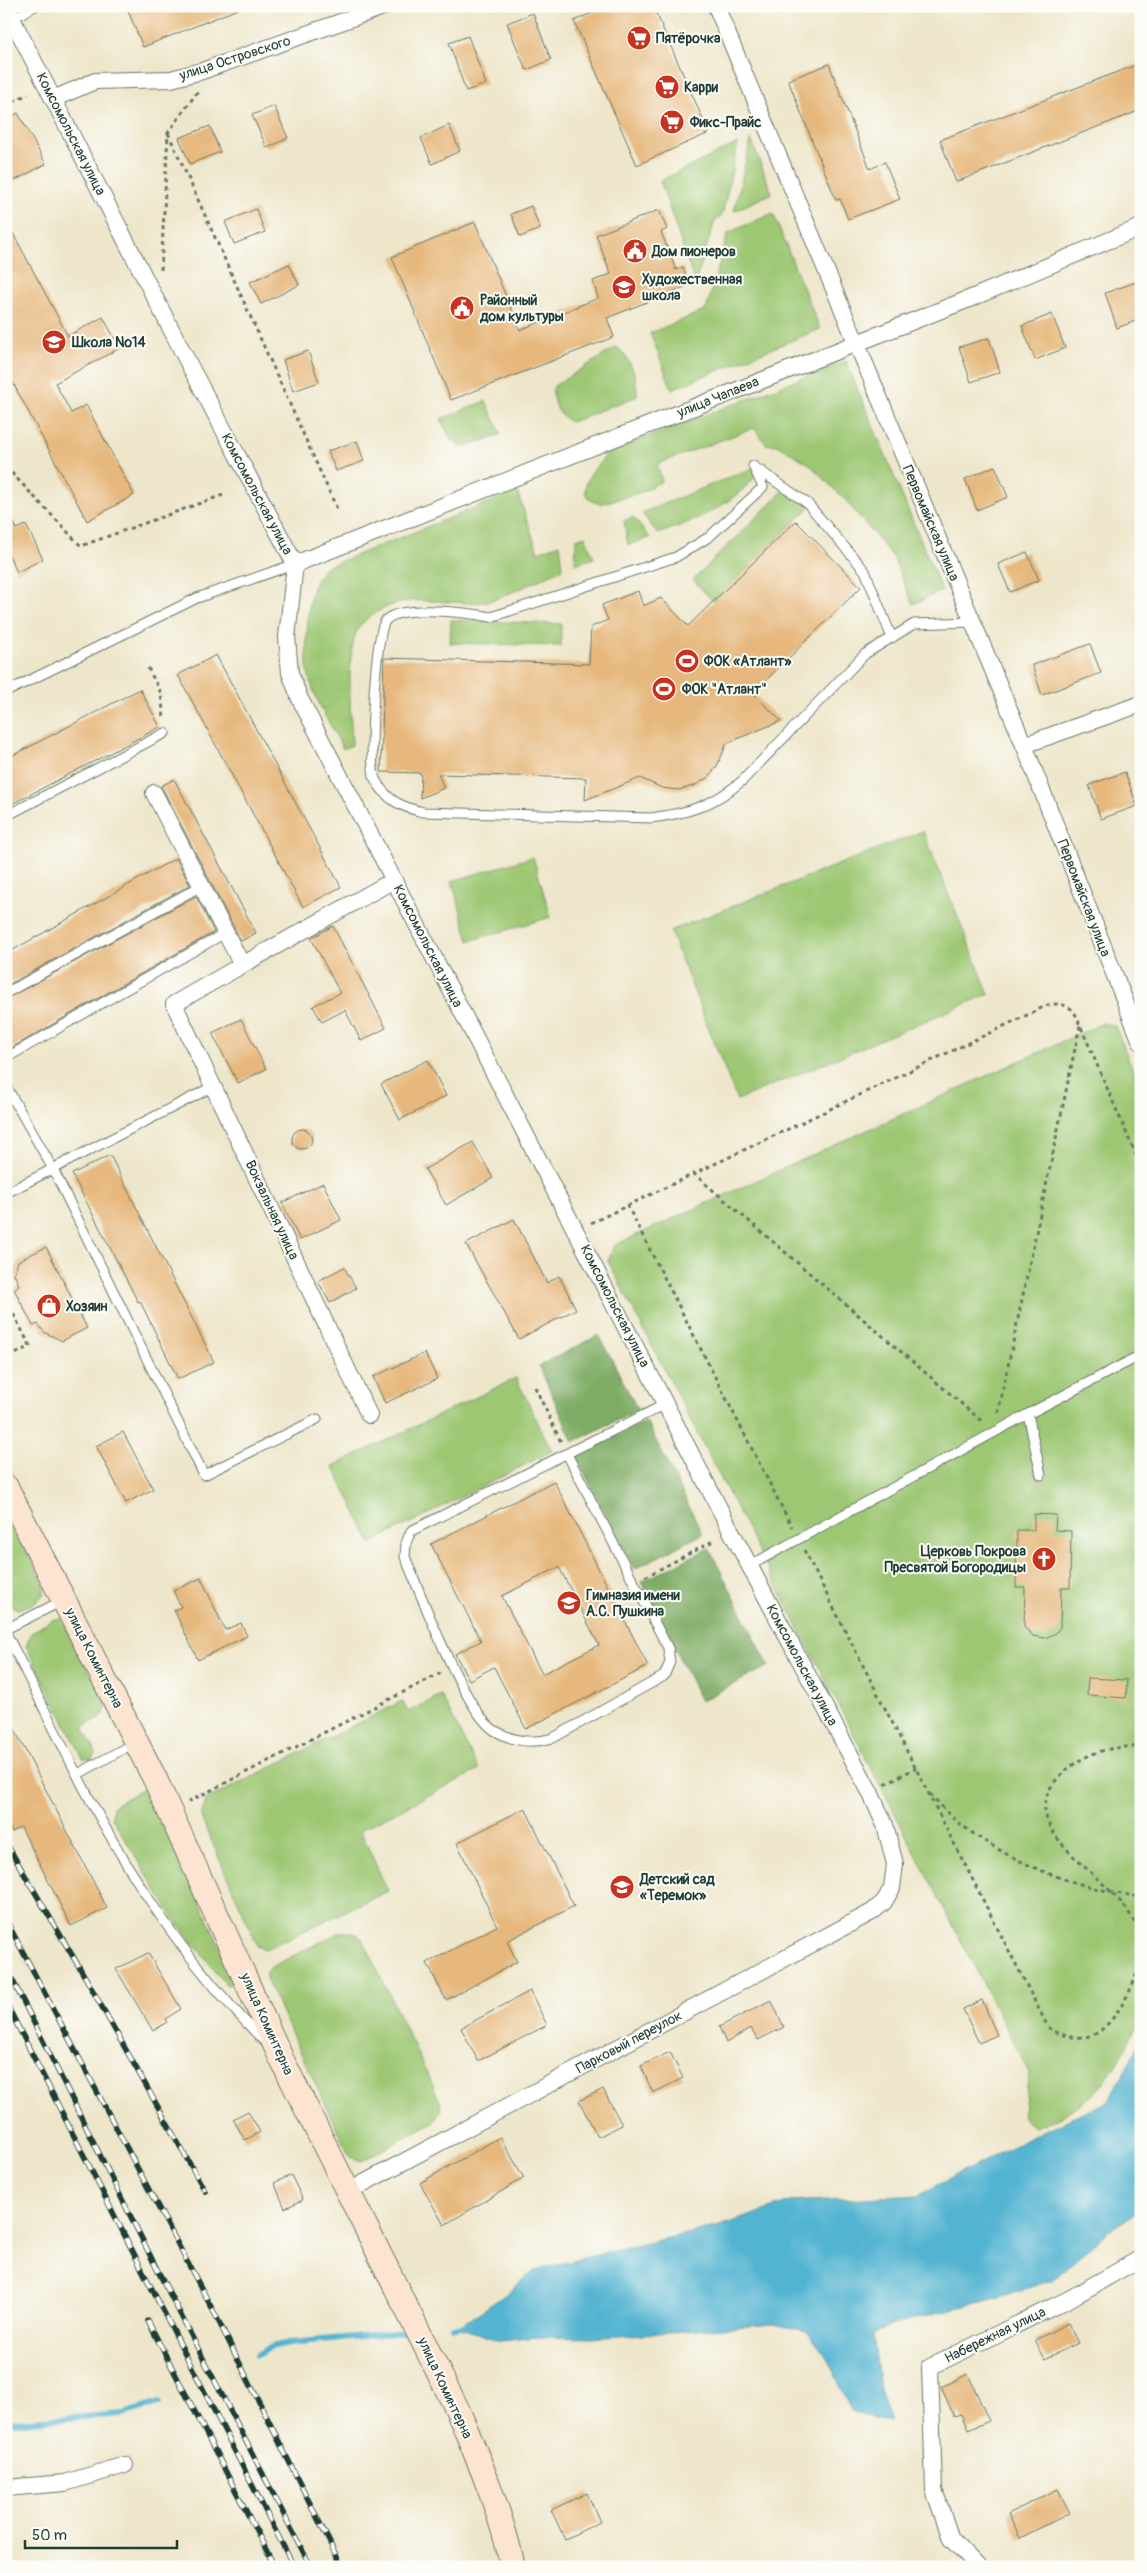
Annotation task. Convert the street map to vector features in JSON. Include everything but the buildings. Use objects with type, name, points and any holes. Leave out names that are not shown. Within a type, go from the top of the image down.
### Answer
[{"type":"street","name":"Первомайская улица","points":[[716,6],[1024,744],[1141,1042]]},
{"type":"street","name":"улица Островского","points":[[53,99],[95,81],[170,79],[216,66],[384,7]]},
{"type":"street","name":"Комсомольская улица","points":[[9,13],[295,564],[287,637],[290,673],[300,699],[731,1531],[870,1792],[893,1848],[895,1876]]},
{"type":"street","name":"улица Чапаева","points":[[295,564],[969,299],[1141,227]]},
{"type":"street","points":[[1024,744],[1141,704]]},
{"type":"street","points":[[154,793],[242,965],[394,880]]},
{"type":"street","name":"Вокзальная улица","points":[[242,965],[174,1004],[368,1415]]},
{"type":"street","name":"улица Коминтерна","points":[[6,1487],[137,1742],[282,2060],[457,2409],[478,2459],[501,2523],[513,2567]]},
{"type":"street","name":"Парковый переулок","points":[[347,2192],[872,1912],[884,1902],[892,1888],[895,1876]]},
{"type":"street","name":"Набережная улица","points":[[978,2567],[951,2539],[934,2490],[930,2367],[1069,2299],[1141,2258]]},
{"type":"street","points":[[6,2488],[64,2483],[125,2465]]},
{"type":"lane","points":[[9,13],[35,6]]},
{"type":"lane","points":[[892,638],[865,571],[807,503],[752,466],[763,486],[710,537],[676,557],[492,617],[472,614],[406,611],[386,620],[380,632],[376,655],[372,759],[374,777],[386,797],[404,808],[423,812],[651,818],[683,814],[720,797],[742,781],[866,654],[892,638],[914,624],[973,622]]},
{"type":"lane","points":[[6,692],[197,598],[295,564]]},
{"type":"lane","points":[[6,816],[165,733]]},
{"type":"lane","points":[[6,993],[200,886]]},
{"type":"lane","points":[[6,1058],[225,933]]},
{"type":"lane","points":[[6,1086],[53,1169],[204,1475],[317,1419]]},
{"type":"lane","points":[[6,1193],[214,1086]]},
{"type":"lane","points":[[750,1566],[994,1432],[1141,1355]]},
{"type":"lane","points":[[567,1454],[668,1648],[670,1662],[664,1676],[553,1738],[540,1742],[520,1742],[493,1730],[472,1703],[453,1667],[405,1557],[406,1543],[411,1531],[421,1524],[666,1404]]},
{"type":"lane","points":[[1028,1414],[1041,1475]]},
{"type":"lane","points":[[64,1600],[6,1631],[78,1774],[141,1886],[218,1992],[282,2060]]},
{"type":"lane","points":[[78,1774],[137,1742]]},
{"type":"path","points":[[160,307],[168,132],[216,66]]},
{"type":"path","points":[[6,105],[28,94]]},
{"type":"path","points":[[168,132],[337,508]]},
{"type":"path","points":[[6,466],[80,546],[223,495]]},
{"type":"path","points":[[148,668],[161,693],[165,733]]},
{"type":"path","points":[[584,1226],[1048,1005],[1068,1005],[1074,1010],[1141,1166]]},
{"type":"path","points":[[693,1174],[994,1432],[1080,1025]]},
{"type":"path","points":[[627,1205],[1048,2027],[1060,2035],[1075,2037],[1094,2034],[1119,2009],[1135,1980],[1140,1962],[1139,1940],[1135,1924],[1114,1892],[1057,1839],[1048,1824],[1043,1809],[1046,1791],[1075,1762],[1114,1747],[1141,1747]]},
{"type":"path","points":[[6,1300],[30,1346],[6,1359]]},
{"type":"path","points":[[535,1387],[567,1454]]},
{"type":"path","points":[[646,1577],[731,1531]]},
{"type":"path","points":[[188,1802],[435,1676]]},
{"type":"path","points":[[870,1792],[916,1768]]},
{"type":"path","points":[[928,1791],[959,1823],[1005,1852],[1053,1877],[1141,1897]]},
{"type":"green space","points":[[751,139],[772,193],[734,211]]},
{"type":"green space","points":[[738,143],[722,216],[715,221],[695,283],[660,181]]},
{"type":"green space","points":[[773,213],[820,329],[672,389],[650,333],[706,310],[728,233]]},
{"type":"green space","points":[[617,347],[633,369],[637,396],[571,422],[567,420],[556,407],[553,396],[554,386]]},
{"type":"green space","points":[[846,361],[942,591],[913,604],[893,557],[846,501],[808,463],[777,445],[766,444],[754,428],[657,464],[662,481],[642,492],[600,504],[590,500],[586,494],[585,487],[588,479],[609,452]]},
{"type":"green space","points":[[486,401],[501,434],[472,445],[459,447],[450,438],[441,419]]},
{"type":"green space","points":[[767,462],[744,489],[705,515],[658,534],[642,513]]},
{"type":"green space","points":[[789,485],[810,507],[713,601],[693,580]]},
{"type":"green space","points":[[517,491],[538,552],[560,544],[563,569],[489,601],[472,603],[409,601],[388,606],[369,617],[359,627],[352,651],[350,702],[352,745],[343,749],[314,692],[307,665],[306,645],[309,604],[314,585],[324,568]]},
{"type":"green space","points":[[633,517],[650,538],[628,545],[624,521]]},
{"type":"green space","points":[[585,536],[594,558],[575,564],[576,539]]},
{"type":"green space","points":[[451,620],[561,624],[561,646],[450,643]]},
{"type":"green space","points":[[923,831],[989,994],[737,1100],[670,931]]},
{"type":"green space","points":[[533,857],[551,917],[469,941],[452,881]]},
{"type":"green space","points":[[1103,1023],[1115,1026],[1141,1089],[1141,2025],[1137,2027],[1110,2074],[1093,2094],[1069,2112],[1034,2127],[1023,2118],[1029,2072],[608,1261],[615,1245]]},
{"type":"green space","points":[[599,1335],[638,1410],[573,1442],[539,1366]]},
{"type":"green space","points":[[516,1378],[552,1451],[371,1543],[333,1466]]},
{"type":"green space","points":[[646,1421],[703,1534],[634,1569],[576,1457]]},
{"type":"green space","points":[[6,1511],[44,1585],[44,1594],[35,1603],[18,1609],[9,1605],[6,1601]]},
{"type":"green space","points":[[709,1548],[769,1666],[701,1701],[641,1582]]},
{"type":"green space","points":[[54,1619],[62,1619],[107,1705],[103,1716],[83,1727],[96,1752],[92,1760],[83,1758],[26,1646],[32,1632]]},
{"type":"green space","points":[[441,1695],[479,1770],[360,1830],[388,1891],[272,1946],[265,1949],[258,1947],[201,1817],[206,1800],[402,1701],[408,1712]]},
{"type":"green space","points":[[149,1788],[235,1980],[228,1985],[225,1984],[173,1917],[112,1818],[113,1806],[142,1789]]},
{"type":"green space","points":[[340,1932],[353,1932],[363,1939],[440,2101],[441,2109],[433,2122],[362,2161],[350,2157],[266,1979],[266,1972],[271,1967]]},
{"type":"water","points":[[1141,2041],[1141,2211],[1108,2231],[1053,2280],[996,2298],[897,2323],[873,2334],[880,2389],[890,2422],[853,2413],[826,2356],[807,2331],[774,2324],[592,2338],[536,2337],[501,2341],[458,2327],[505,2295],[534,2270],[723,2225],[790,2202],[918,2195],[1039,2133],[1109,2101]]},
{"type":"waterway","points":[[452,2327],[458,2327]]},
{"type":"waterway","points":[[256,2355],[274,2346],[290,2343],[404,2332]]},
{"type":"waterway","points":[[6,2423],[123,2414],[159,2403]]},
{"type":"railway","points":[[6,1843],[88,1982],[205,2191]]},
{"type":"railway","points":[[6,1920],[217,2318],[342,2567]]},
{"type":"railway","points":[[6,1967],[159,2273],[311,2567]]},
{"type":"railway","points":[[6,2003],[294,2567]]},
{"type":"railway","points":[[148,2321],[275,2567]]},
{"type":"place","name":"Пятёрочка","points":[[639,38]]},
{"type":"place","name":"Карри","points":[[667,87]]},
{"type":"place","name":"Фикс-Прайс","points":[[672,122]]},
{"type":"place","name":"Дом пионеров","points":[[635,251]]},
{"type":"place","name":"Художественная школа","points":[[624,287]]},
{"type":"place","name":"Районный дом культуры","points":[[462,308]]},
{"type":"place","name":"Школа №14","points":[[54,342]]},
{"type":"place","name":"ФОК «Атлант»","points":[[687,661]]},
{"type":"place","name":"ФОК \"Атлант\"","points":[[664,689]]},
{"type":"place","name":"Хозяин","points":[[49,1306]]},
{"type":"place","name":"Церковь Покрова Пресвятой Богородицы","points":[[1044,1559]]},
{"type":"place","name":"Гимназия имени А.С. Пушкина","points":[[569,1603]]},
{"type":"place","name":"Детский сад «Теремок»","points":[[622,1887]]}]
